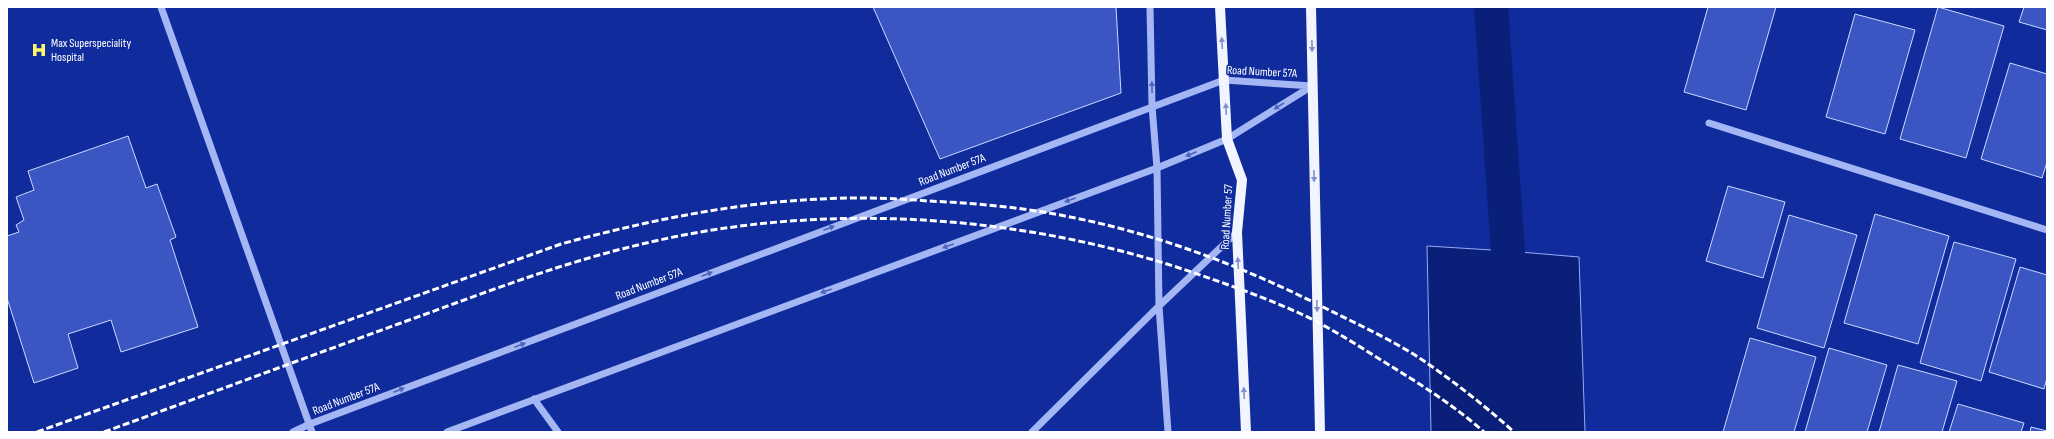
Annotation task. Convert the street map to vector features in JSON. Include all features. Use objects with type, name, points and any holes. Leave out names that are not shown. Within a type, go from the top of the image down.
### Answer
[{"type":"main road","name":"Road Number 57","points":[[1220,7],[1227,139],[1242,180],[1236,232],[1246,432]]},
{"type":"main road","points":[[1311,7],[1320,432]]},
{"type":"street","points":[[161,7],[312,432]]},
{"type":"street","points":[[1150,7],[1152,106],[1157,168],[1159,306],[1168,432]]},
{"type":"street","name":"Road Number 57A","points":[[293,432],[310,424],[1224,80],[1312,86]]},
{"type":"street","name":"Road Number 57A","points":[[447,432],[1157,168],[1227,139],[1312,86]]},
{"type":"street","points":[[1709,123],[2047,230]]},
{"type":"street","points":[[1032,432],[1236,232]]},
{"type":"street","points":[[534,399],[558,432]]},
{"type":"shaded area","points":[[1427,246],[1579,257],[1585,432],[1431,432]]},
{"type":"building","points":[[873,7],[1116,7],[1121,93],[940,159]]},
{"type":"building","points":[[1708,7],[1776,7],[1746,110],[1684,92]]},
{"type":"building","points":[[1938,7],[2004,26],[1966,158],[1900,139]]},
{"type":"building","points":[[2024,7],[2047,7],[2047,30],[2019,22]]},
{"type":"building","points":[[1855,14],[1915,30],[1885,134],[1826,117]]},
{"type":"building","points":[[2010,63],[2047,74],[2047,162],[2042,178],[1981,159]]},
{"type":"building","points":[[128,136],[146,188],[157,184],[176,237],[170,240],[198,327],[121,352],[111,320],[68,334],[78,368],[34,383],[7,298],[7,236],[19,232],[16,225],[24,220],[16,197],[34,190],[28,171]]},
{"type":"building","points":[[1728,186],[1785,202],[1763,278],[1706,261]]},
{"type":"building","points":[[1875,214],[1949,236],[1918,344],[1844,323]]},
{"type":"building","points":[[1789,215],[1857,235],[1824,348],[1757,328]]},
{"type":"building","points":[[1954,242],[2016,259],[1981,381],[1920,363]]},
{"type":"building","points":[[2020,267],[2047,275],[2047,378],[2044,389],[1989,372]]},
{"type":"building","points":[[1750,338],[1816,357],[1794,432],[1723,432]]},
{"type":"building","points":[[1829,348],[1887,365],[1867,432],[1805,432]]},
{"type":"building","points":[[1898,365],[1957,381],[1942,432],[1879,432]]},
{"type":"building","points":[[1958,404],[2024,423],[2021,432],[1949,432]]},
{"type":"building","points":[[2031,427],[2047,431],[2047,432],[2030,432]]},
{"type":"waterway","points":[[1491,7],[1508,251],[1509,298]]},
{"type":"railway","points":[[37,432],[561,244],[690,214],[755,204],[834,198],[902,199],[979,204],[1048,213],[1099,223],[1165,241],[1197,252],[1292,292],[1395,343],[1418,357],[1455,384],[1514,432]]},
{"type":"railway","points":[[104,432],[489,291],[578,261],[638,245],[708,231],[778,222],[850,218],[922,220],[994,227],[1065,238],[1135,255],[1203,276],[1275,303],[1323,325],[1429,390],[1452,406],[1484,432]]},
{"type":"place","name":"Max Superspeciality Hospital","points":[[39,50]]}]
